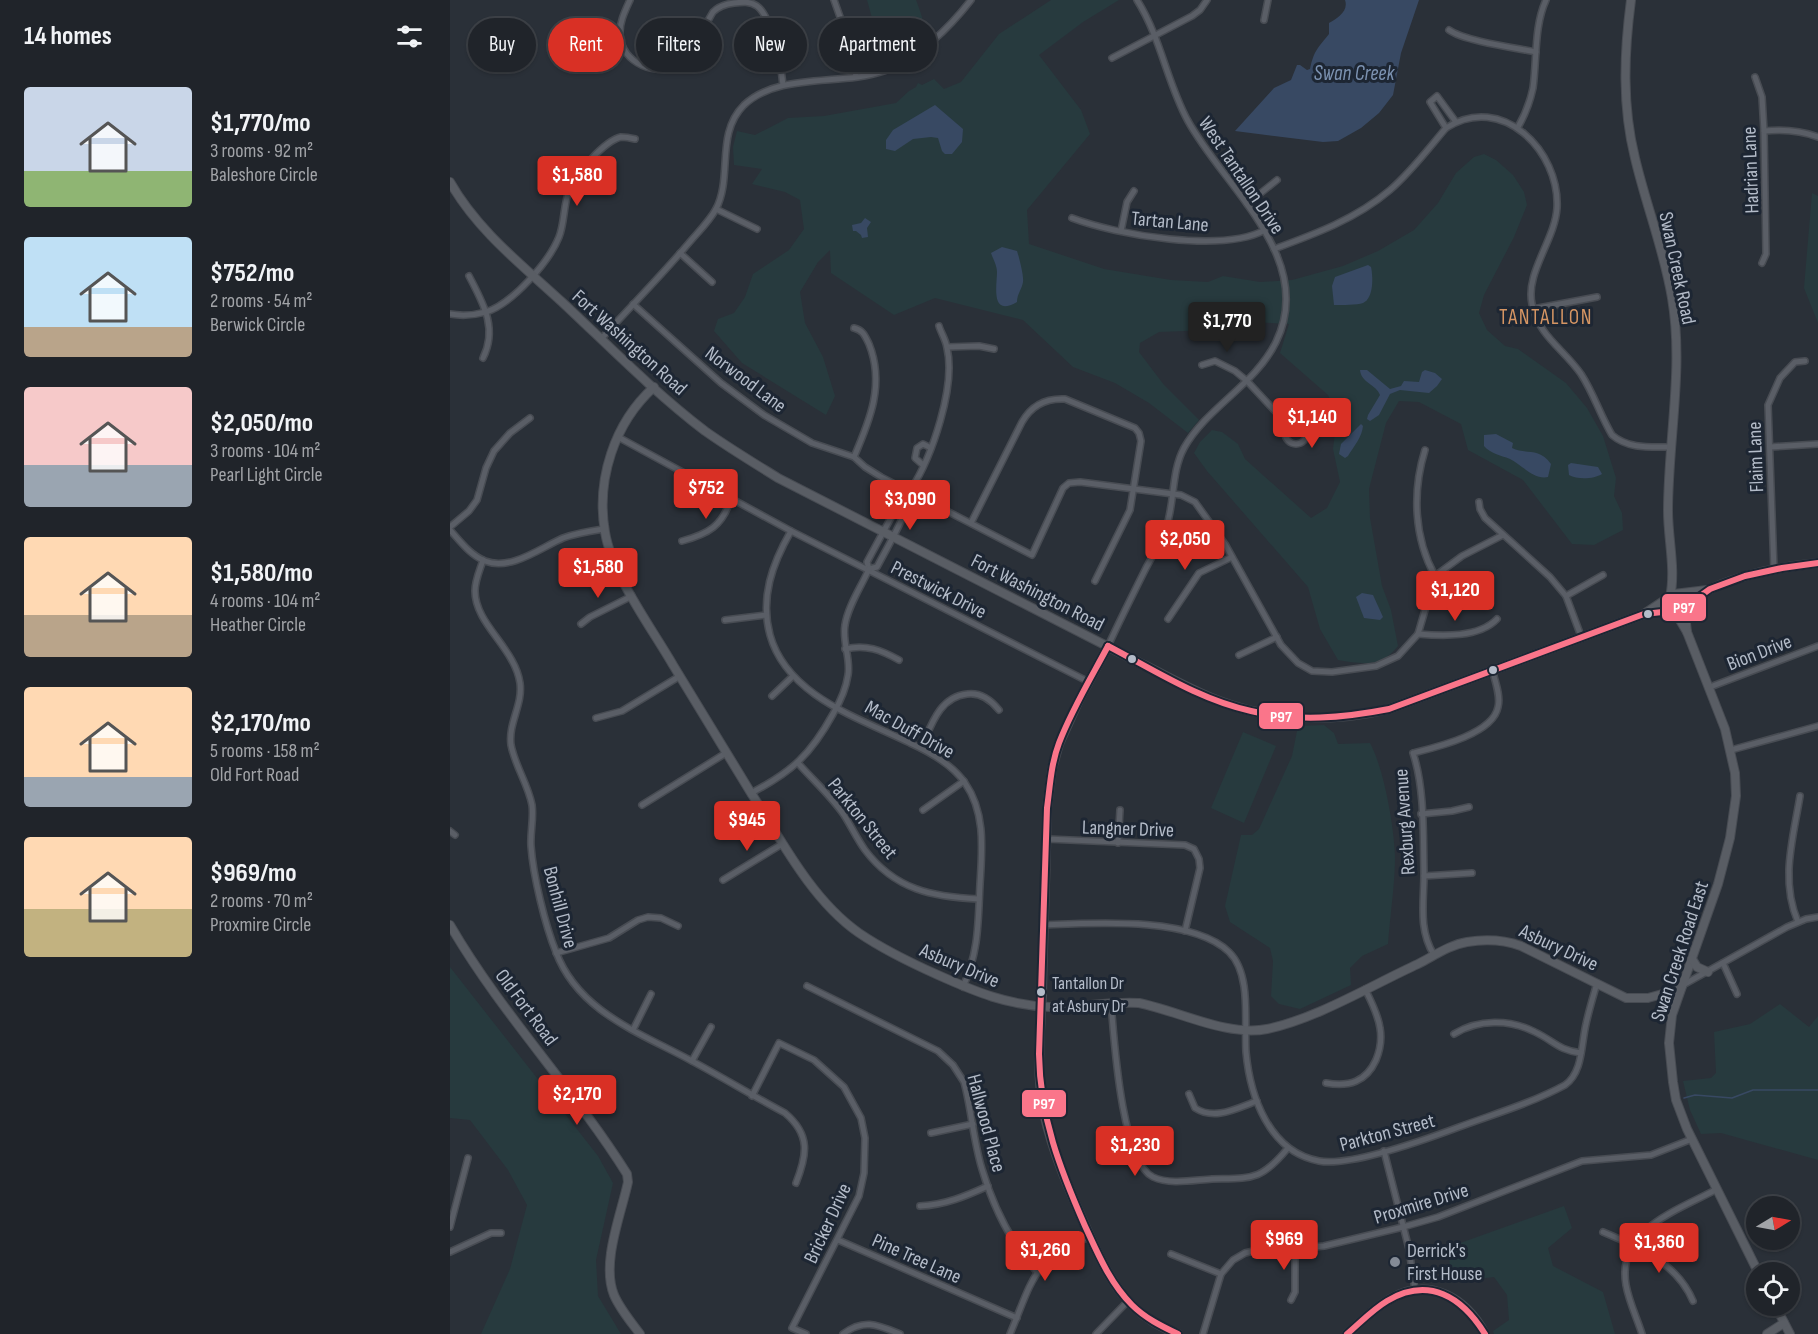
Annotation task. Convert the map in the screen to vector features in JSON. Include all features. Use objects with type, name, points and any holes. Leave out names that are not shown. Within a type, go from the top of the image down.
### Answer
[{"type":"street","points":[[630,0],[621,24],[621,42],[630,58],[656,69],[674,66],[683,59],[713,12],[718,8],[739,2],[751,2],[763,14],[773,38],[783,85]]},
{"type":"street","points":[[834,0],[850,45],[856,76]]},
{"type":"street","points":[[602,339],[680,253],[716,209],[722,192],[727,139],[736,117],[751,100],[783,85],[856,76],[886,70],[907,61],[931,42],[969,3],[962,0]]},
{"type":"street","name":"West Tantallon Drive","points":[[1108,646],[1165,531],[1180,456],[1190,439],[1247,381],[1269,354],[1282,323],[1285,299],[1284,283],[1274,249],[1265,230],[1188,121],[1176,97],[1154,35],[1137,0]]},
{"type":"street","points":[[1112,58],[1192,16],[1208,0]]},
{"type":"street","points":[[1264,20],[1268,0]]},
{"type":"street","points":[[1518,127],[1531,97],[1541,18],[1546,0]]},
{"type":"street","name":"Swan Creek Road","points":[[1631,0],[1625,68],[1630,138],[1668,279],[1675,319],[1676,361],[1668,510],[1674,596]]},
{"type":"street","points":[[1449,30],[1495,44],[1536,52]]},
{"type":"street","name":"Hadrian Lane","points":[[1755,77],[1761,97],[1764,130],[1766,254],[1762,263]]},
{"type":"street","points":[[1446,128],[1432,106],[1432,99],[1437,96],[1456,122]]},
{"type":"street","points":[[1274,249],[1334,225],[1365,209],[1398,183],[1446,128],[1456,122],[1488,117],[1503,120],[1518,127],[1535,145],[1548,164],[1557,196],[1555,227],[1532,284],[1531,301],[1542,330],[1573,365],[1589,388],[1612,435],[1617,440],[1635,446],[1670,447]]},
{"type":"street","points":[[1764,130],[1799,131],[1818,137]]},
{"type":"street","points":[[450,314],[465,315],[487,312],[508,299],[533,276],[556,243],[561,230],[567,197],[576,179],[605,146],[621,138],[635,139]]},
{"type":"street","points":[[1247,204],[1277,180]]},
{"type":"street","name":"Fort Washington Road","points":[[450,182],[478,222],[533,276],[654,387],[705,430],[746,459],[883,532],[1220,701],[1249,711],[1292,717],[1337,717],[1380,711],[1644,614],[1673,610]]},
{"type":"street","points":[[1121,231],[1127,202],[1134,191]]},
{"type":"street","points":[[716,209],[757,229]]},
{"type":"street","name":"Tartan Lane","points":[[1072,219],[1121,231],[1174,239],[1221,240],[1248,237],[1265,230]]},
{"type":"street","points":[[680,253],[712,282]]},
{"type":"street","points":[[469,276],[487,312],[490,335],[483,358]]},
{"type":"street","points":[[1533,309],[1598,297]]},
{"type":"street","name":"Norwood Lane","points":[[633,304],[714,376],[757,409],[812,443],[854,457],[870,471],[1032,555],[1063,488],[1067,484],[1080,483],[1134,490]]},
{"type":"street","points":[[752,793],[798,763],[818,740],[837,707],[849,672],[845,649],[845,623],[868,569],[867,562],[901,499],[909,492],[932,448],[941,423],[949,366],[947,347],[939,326]]},
{"type":"street","points":[[854,328],[862,332],[870,348],[876,373],[876,386],[870,419],[854,457]]},
{"type":"street","points":[[947,347],[970,346],[994,349]]},
{"type":"street","name":"Flaim Lane","points":[[1774,570],[1768,405],[1780,378],[1795,362],[1805,361]]},
{"type":"street","points":[[1202,365],[1209,362],[1221,363],[1235,371],[1288,425]]},
{"type":"street","name":"Asbury Drive","points":[[654,387],[633,409],[618,437],[609,458],[603,487],[604,529],[613,559],[632,596],[726,753],[808,882],[852,927],[880,946],[963,987],[997,999],[1041,1006],[1126,1002],[1246,1030],[1267,1029],[1295,1021],[1365,989],[1443,949],[1467,942],[1503,940],[1536,952],[1626,998],[1638,998],[1673,991],[1798,922],[1818,917]]},
{"type":"street","points":[[971,523],[1026,415],[1037,405],[1052,399],[1070,401],[1137,430],[1141,441],[1130,510],[1095,580]]},
{"type":"street","points":[[530,418],[510,433],[494,451],[486,468],[477,500],[450,529],[467,549],[483,560],[496,563],[512,561],[565,538],[604,529]]},
{"type":"street","points":[[1294,422],[1302,423],[1307,432],[1305,440],[1299,444],[1289,441],[1285,433],[1288,425],[1294,422]]},
{"type":"street","name":"Prestwick Drive","points":[[618,437],[791,531],[1089,682]]},
{"type":"street","points":[[923,465],[915,458],[917,448],[923,444],[932,448]]},
{"type":"street","points":[[1770,447],[1818,444]]},
{"type":"street","points":[[1425,450],[1419,477],[1418,524],[1423,550],[1435,576]]},
{"type":"street","points":[[1134,490],[1181,495],[1198,505],[1232,557],[1277,637],[1291,656],[1308,670],[1332,672],[1386,663],[1407,649],[1418,634],[1435,576],[1462,556],[1503,535]]},
{"type":"street","points":[[868,569],[877,567],[893,537],[909,504],[909,492]]},
{"type":"street","points":[[682,541],[704,534],[717,526],[727,513],[731,498]]},
{"type":"street","points":[[1479,502],[1485,518],[1550,578],[1566,596],[1581,636]]},
{"type":"street","name":"Mac Duff Drive","points":[[791,531],[772,573],[766,593],[766,615],[774,649],[786,669],[806,687],[837,707],[943,761],[964,781],[974,800],[981,827],[976,954],[963,987]]},
{"type":"street","points":[[1168,619],[1199,573],[1232,557]]},
{"type":"street","name":"Bonhill Drive","points":[[483,560],[475,589],[477,605],[513,659],[519,678],[521,693],[512,724],[511,742],[531,799],[534,866],[556,953],[566,974],[580,993],[596,1008],[792,1119],[801,1133],[805,1156],[796,1184]]},
{"type":"street","name":"Fort Washington Road","points":[[1684,605],[1707,590],[1732,580],[1818,563]]},
{"type":"street","points":[[1566,596],[1603,575]]},
{"type":"street","name":"Fort Washington Road","points":[[1644,614],[1674,596],[1707,590]]},
{"type":"street","points":[[581,624],[590,616],[632,596]]},
{"type":"street","points":[[1674,596],[1684,598],[1684,605],[1681,610],[1673,610],[1669,606],[1674,596]]},
{"type":"street","name":"Swan Creek Road East","points":[[1684,605],[1687,632]]},
{"type":"street","name":"Swan Creek Road East","points":[[1673,610],[1687,632],[1710,687],[1731,750],[1736,782],[1733,825],[1718,884],[1670,1022],[1670,1060],[1676,1100],[1692,1139],[1753,1262]]},
{"type":"street","points":[[725,620],[766,615]]},
{"type":"street","points":[[1418,634],[1471,632],[1486,628],[1497,619]]},
{"type":"street","points":[[1239,655],[1277,637]]},
{"type":"street","points":[[1108,646],[1067,724],[1055,757],[1047,808],[1040,1069],[1044,1112],[1064,1175],[1090,1238],[1109,1276],[1127,1302],[1160,1326],[1178,1334]]},
{"type":"street","name":"Bion Drive","points":[[1710,687],[1818,646]]},
{"type":"street","points":[[845,649],[873,648],[899,660]]},
{"type":"street","name":"Rexburg Avenue","points":[[1434,955],[1427,942],[1422,921],[1424,876],[1419,776],[1413,753],[1487,726],[1498,707],[1492,669]]},
{"type":"street","points":[[596,717],[622,711],[680,676]]},
{"type":"street","points":[[772,696],[793,676]]},
{"type":"street","points":[[921,748],[939,712],[954,697],[978,694],[991,701],[999,710]]},
{"type":"street","points":[[1731,750],[1818,726]]},
{"type":"street","points":[[642,805],[726,753]]},
{"type":"street","name":"Parkton Street","points":[[798,763],[836,805],[865,850],[896,879],[937,896],[979,899]]},
{"type":"street","points":[[923,810],[964,781]]},
{"type":"street","points":[[1798,922],[1787,879],[1800,796]]},
{"type":"street","points":[[1421,814],[1452,812],[1469,807]]},
{"type":"street","points":[[1118,843],[1120,810]]},
{"type":"street","name":"Langner Drive","points":[[1047,839],[1185,845],[1194,849],[1200,868],[1185,931]]},
{"type":"street","points":[[723,880],[782,844]]},
{"type":"street","points":[[1424,876],[1472,873]]},
{"type":"street","points":[[556,953],[609,938],[638,920],[648,917],[661,918],[678,926]]},
{"type":"street","name":"Parkton Street","points":[[1044,925],[1124,923],[1185,931],[1219,944],[1235,960],[1242,976],[1249,1072],[1257,1101],[1271,1130],[1288,1148],[1310,1159],[1326,1162],[1341,1161],[1384,1151],[1434,1136],[1556,1090],[1573,1079],[1578,1068],[1597,983]]},
{"type":"street","name":"Old Fort Road","points":[[450,925],[478,970],[627,1174],[628,1182],[611,1252],[610,1277],[615,1296],[640,1334]]},
{"type":"street","points":[[1692,959],[1697,967],[1708,972]]},
{"type":"street","points":[[1723,963],[1737,994]]},
{"type":"street","name":"Hallwood Place","points":[[807,986],[926,1045],[946,1058],[964,1082],[988,1186],[1016,1245],[1036,1272]]},
{"type":"street","points":[[1326,1083],[1346,1085],[1360,1080],[1371,1070],[1377,1058],[1381,1044],[1381,1030],[1365,989]]},
{"type":"street","points":[[633,1030],[651,994]]},
{"type":"street","points":[[1111,1003],[1117,1081],[1138,1159],[1147,1173],[1158,1179],[1177,1181],[1251,1177],[1267,1170],[1288,1148]]},
{"type":"street","points":[[1454,1034],[1479,1025],[1510,1023],[1533,1030],[1559,1048],[1581,1053]]},
{"type":"street","points":[[692,1061],[711,1027]]},
{"type":"street","name":"Bricker Drive","points":[[752,1096],[779,1043],[814,1060],[844,1087],[861,1118],[866,1156],[859,1196],[792,1328],[806,1334]]},
{"type":"street","points":[[1189,1094],[1195,1108],[1211,1114],[1223,1113],[1257,1101]]},
{"type":"street","points":[[931,1133],[973,1124]]},
{"type":"street","name":"Proxmire Drive","points":[[1221,1274],[1233,1260],[1245,1253],[1258,1250],[1324,1246],[1403,1227],[1582,1161],[1651,1155],[1692,1139]]},
{"type":"street","points":[[1384,1151],[1409,1249],[1415,1290]]},
{"type":"street","points":[[450,1227],[468,1158]]},
{"type":"street","points":[[920,1206],[952,1201],[988,1186]]},
{"type":"street","points":[[1642,1334],[1626,1284],[1626,1265],[1633,1244],[1649,1226],[1717,1189]]},
{"type":"street","points":[[1603,1232],[1633,1244],[1660,1261],[1689,1291],[1693,1300]]},
{"type":"street","points":[[450,1252],[491,1233],[501,1233]]},
{"type":"street","points":[[1010,1334],[1036,1272],[1044,1262],[1058,1252],[1090,1238]]},
{"type":"street","name":"Pine Tree Lane","points":[[838,1240],[1017,1318]]},
{"type":"street","points":[[1291,1300],[1294,1297],[1295,1287],[1295,1249]]},
{"type":"street","points":[[1171,1254],[1221,1274],[1203,1334]]},
{"type":"street","points":[[1347,1334],[1390,1299],[1415,1290],[1443,1293],[1458,1300],[1471,1311],[1485,1334]]},
{"type":"street","points":[[1096,1334],[1127,1302]]},
{"type":"street","points":[[1780,1316],[1790,1334]]},
{"type":"street","points":[[1767,1334],[1784,1323]]},
{"type":"street","points":[[843,1334],[856,1326],[865,1324],[900,1334]]},
{"type":"green space","points":[[867,0],[916,0],[922,18],[872,18]]},
{"type":"green space","points":[[1051,0],[1119,0],[1083,22],[1039,55],[1081,110],[1090,134],[1027,210],[1029,244],[1104,269],[1171,280],[1208,282],[1223,276],[1260,282],[1292,280],[1343,266],[1378,251],[1414,230],[1438,203],[1456,173],[1474,157],[1484,154],[1496,160],[1513,175],[1524,192],[1527,205],[1514,237],[1484,295],[1479,313],[1487,330],[1505,346],[1518,349],[1566,383],[1587,408],[1603,436],[1616,478],[1614,496],[1622,513],[1623,530],[1594,545],[1572,544],[1523,480],[1468,450],[1461,424],[1419,402],[1399,401],[1386,423],[1369,489],[1370,518],[1382,586],[1391,610],[1398,646],[1385,658],[1371,663],[1338,660],[1320,629],[1308,587],[1194,453],[1200,442],[1212,430],[1222,432],[1238,444],[1245,459],[1311,518],[1327,508],[1340,482],[1333,449],[1337,417],[1328,395],[1280,353],[1289,324],[1252,322],[1210,330],[1159,332],[1140,343],[1139,352],[1164,385],[1199,420],[1188,433],[1149,403],[1115,383],[1073,367],[1023,320],[935,298],[894,315],[831,273],[830,250],[818,262],[800,292],[805,323],[823,357],[835,396],[826,415],[742,363],[714,331],[718,319],[734,313],[745,297],[753,274],[789,250],[804,229],[800,200],[785,192],[752,184],[762,169],[734,165],[733,147],[737,131],[755,135],[788,118],[824,116],[896,103],[918,83],[922,85],[934,79],[944,89],[961,82],[999,34]]},
{"type":"green space","points":[[1812,193],[1818,196],[1818,323],[1804,288]]},
{"type":"green space","points":[[1324,725],[1334,733],[1338,744],[1370,743],[1375,754],[1384,782],[1393,829],[1395,856],[1393,889],[1388,944],[1362,956],[1350,968],[1351,985],[1300,1009],[1279,1004],[1271,996],[1273,961],[1270,948],[1230,922],[1225,906],[1241,835],[1252,835],[1259,829],[1292,756],[1298,726]]},
{"type":"green space","points":[[1243,732],[1276,746],[1244,823],[1211,808]]},
{"type":"green space","points":[[450,967],[598,1156],[613,1183],[596,1260],[598,1296],[621,1334],[481,1334],[510,1269],[527,1205],[508,1170],[470,1120],[450,1118]]},
{"type":"green space","points":[[1780,1004],[1809,1027],[1818,1016],[1818,1160],[1721,1133],[1701,1134],[1690,1110],[1683,1081],[1711,1078],[1716,1073],[1714,1032],[1750,1024]]},
{"type":"green space","points":[[1564,1206],[1572,1228],[1548,1248],[1553,1266],[1603,1292],[1615,1334],[1494,1334],[1493,1331],[1509,1320],[1507,1295],[1494,1277],[1463,1281],[1450,1271],[1449,1247]]},
{"type":"water","name":"Swan Creek","points":[[1345,0],[1419,0],[1401,53],[1393,95],[1379,113],[1361,128],[1338,141],[1323,142],[1235,131],[1274,88],[1291,80],[1297,65],[1307,70],[1310,69],[1315,53],[1329,34],[1329,23],[1344,11]]},
{"type":"water","points":[[935,105],[963,129],[962,142],[952,154],[945,154],[938,138],[931,137],[913,139],[895,151],[886,149],[886,140],[893,130]]},
{"type":"water","points":[[865,218],[871,222],[867,228],[868,237],[862,238],[856,231],[853,231],[852,225],[861,223]]},
{"type":"water","points":[[1002,247],[1017,251],[1023,275],[1017,302],[1008,306],[1002,306],[997,298],[997,269],[991,253]]},
{"type":"water","points":[[1368,265],[1371,267],[1372,281],[1371,292],[1367,300],[1357,304],[1334,305],[1332,286],[1335,277]]},
{"type":"water","points":[[1360,370],[1367,370],[1390,389],[1401,386],[1404,381],[1419,382],[1425,370],[1435,373],[1442,379],[1429,393],[1400,390],[1390,394],[1379,415],[1370,421],[1367,419],[1368,415],[1380,395],[1363,378]]},
{"type":"water","points":[[1361,424],[1363,426],[1359,438],[1345,458],[1339,454],[1341,444]]},
{"type":"water","points":[[1496,434],[1513,443],[1512,448],[1542,455],[1551,464],[1548,477],[1533,474],[1510,459],[1487,449],[1484,446],[1484,435]]},
{"type":"water","points":[[1571,463],[1598,467],[1602,474],[1586,478],[1573,477],[1569,475],[1568,465]]},
{"type":"water","points":[[1362,593],[1373,595],[1383,617],[1380,620],[1364,618],[1356,597]]},
{"type":"waterway","points":[[1684,1098],[1695,1095],[1732,1098],[1753,1090],[1818,1090]]},
{"type":"transit line","name":"P97","points":[[1108,646],[1195,692],[1232,706],[1286,717],[1320,718],[1354,715],[1389,709],[1644,614],[1681,610],[1710,589],[1745,576],[1818,563]]},
{"type":"transit line","name":"P97","points":[[1108,646],[1064,730],[1056,751],[1051,775],[1047,808],[1040,1077],[1047,1122],[1053,1143],[1067,1184],[1105,1268],[1117,1287],[1137,1310],[1178,1334]]},
{"type":"transit line","name":"P97","points":[[1347,1334],[1387,1301],[1417,1290],[1443,1294],[1455,1301],[1466,1310],[1485,1334]]},
{"type":"place","name":"Tantallon Dr at Asbury Dr","points":[[1041,992]]},
{"type":"place","name":"Derrick's First House","points":[[1395,1262]]},
{"type":"district","name":"TANTALLON","points":[[1546,317]]}]
